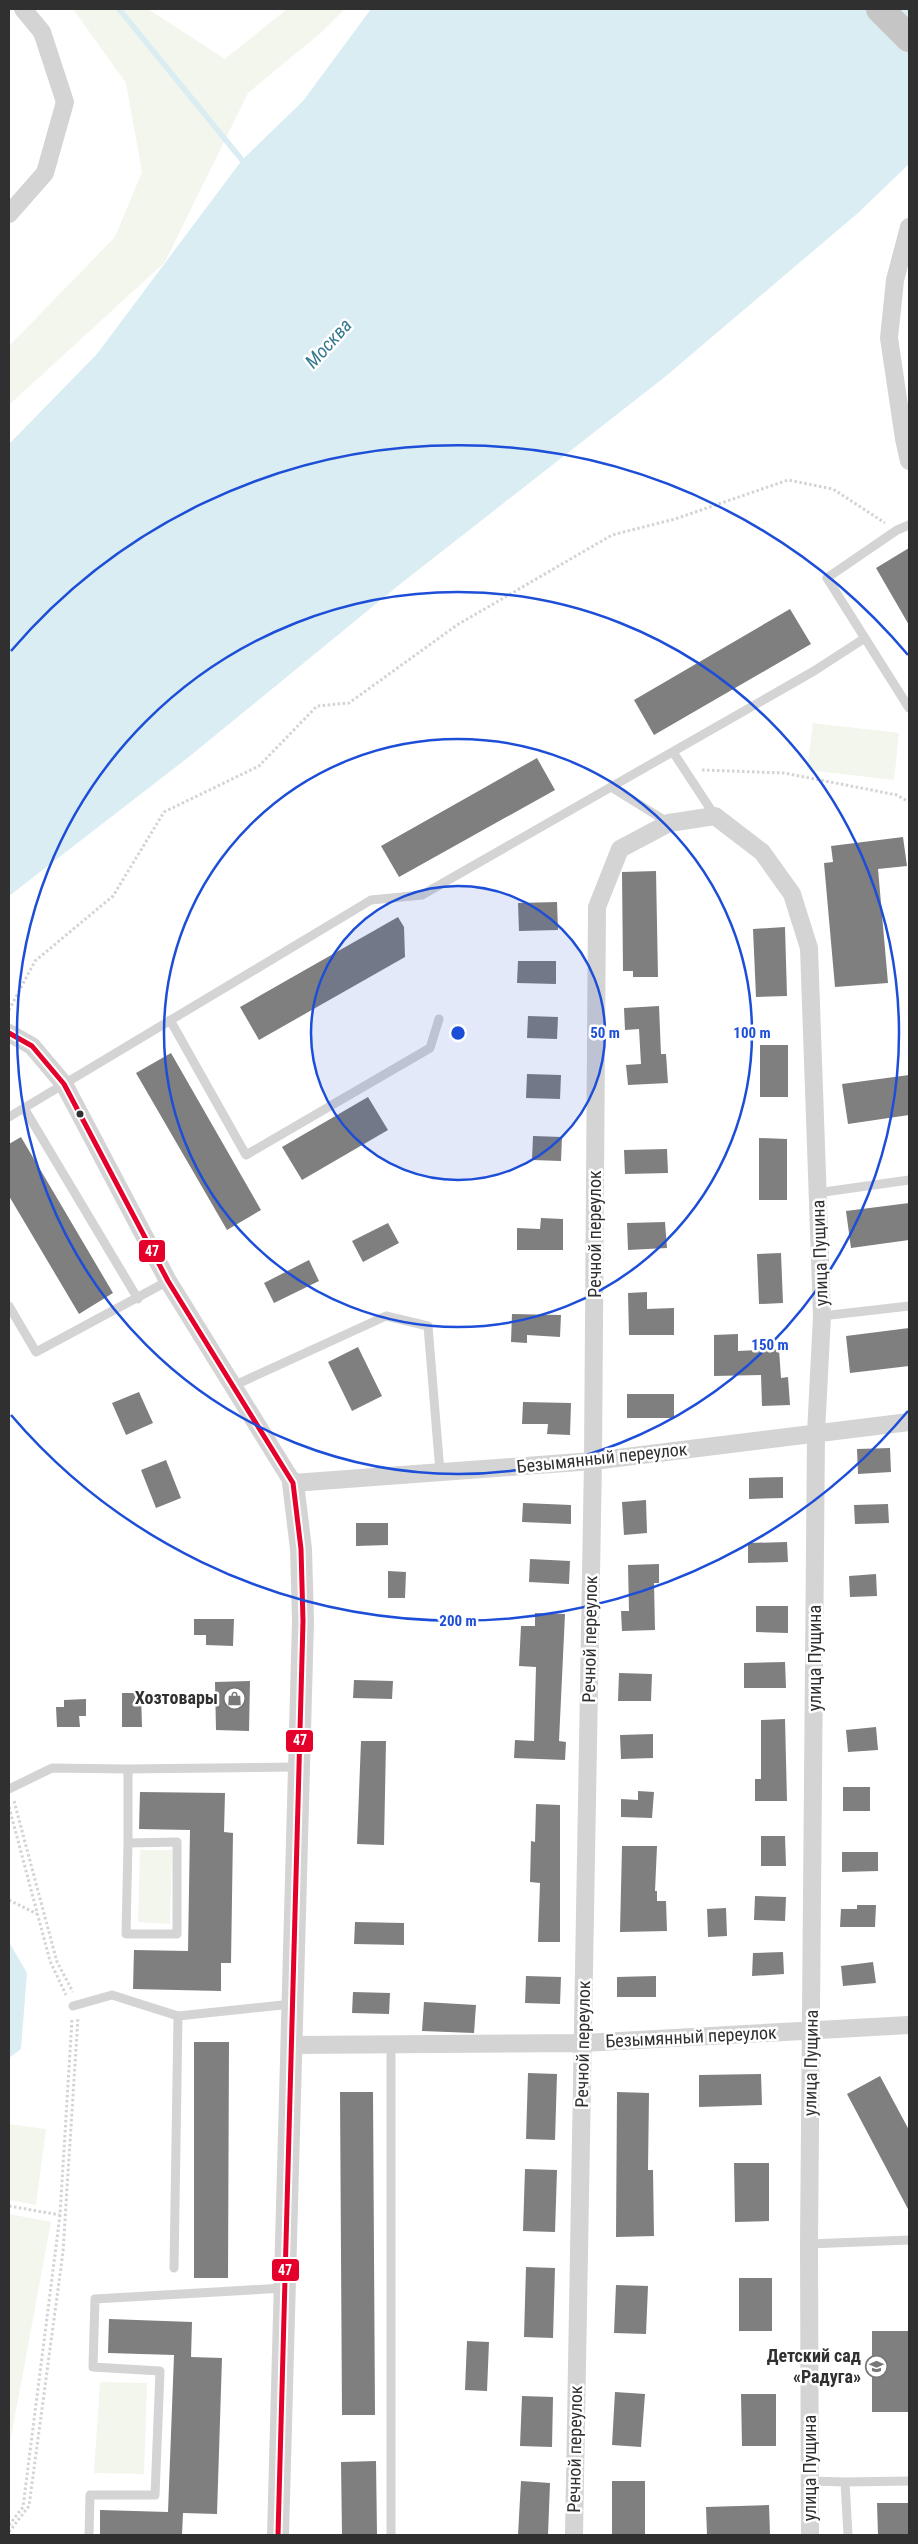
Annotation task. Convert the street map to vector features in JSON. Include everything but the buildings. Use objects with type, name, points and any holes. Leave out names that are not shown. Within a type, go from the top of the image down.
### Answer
[{"type":"highway","points":[[880,9],[909,38]]},
{"type":"street","points":[[9,214],[45,173],[65,102],[42,32],[23,9]]},
{"type":"street","points":[[909,227],[895,280],[889,338],[909,461]]},
{"type":"street","name":"Речной переулок","points":[[574,2535],[593,1461],[597,907],[620,849],[669,823],[715,816]]},
{"type":"street","name":"улица Пущина","points":[[715,816],[762,852],[792,894],[809,948],[822,1316],[816,1433],[809,2244],[810,2535]]},
{"type":"street","points":[[9,1033],[32,1046],[64,1084],[168,1281],[293,1483],[301,1549],[303,1621],[278,2535]]},
{"type":"street","name":"Безымянный переулок","points":[[293,1483],[593,1461],[909,1422]]},
{"type":"street","name":"Безымянный переулок","points":[[292,2045],[582,2043],[909,2025]]},
{"type":"lane","points":[[909,525],[897,530],[827,578],[909,708]]},
{"type":"lane","points":[[9,1117],[371,900],[422,895],[814,671],[865,638]]},
{"type":"lane","points":[[673,752],[715,816]]},
{"type":"lane","points":[[611,787],[669,823]]},
{"type":"lane","points":[[170,1020],[246,1155],[430,1048],[439,1019]]},
{"type":"lane","points":[[24,1108],[138,1299]]},
{"type":"lane","points":[[818,1194],[909,1180]]},
{"type":"lane","points":[[9,1306],[36,1352],[138,1299],[168,1281]]},
{"type":"lane","points":[[822,1316],[909,1306]]},
{"type":"lane","points":[[233,1386],[386,1316],[428,1326],[440,1472]]},
{"type":"lane","points":[[10,1789],[52,1768],[300,1767]]},
{"type":"lane","points":[[128,1769],[126,1934],[176,1934],[178,1842],[128,1843]]},
{"type":"lane","points":[[76,2005],[112,1995],[178,2016],[292,2004]]},
{"type":"lane","points":[[174,2268],[178,2016]]},
{"type":"lane","points":[[391,2044],[391,2535]]},
{"type":"lane","points":[[809,2244],[909,2240]]},
{"type":"lane","points":[[89,2535],[90,2495],[155,2494],[160,2372],[93,2367],[95,2299],[284,2288]]},
{"type":"lane","points":[[810,2481],[909,2481]]},
{"type":"lane","points":[[846,2482],[848,2535]]},
{"type":"path","points":[[9,1010],[35,961],[113,896],[164,812],[260,766],[317,706],[349,703],[456,625],[612,534],[675,519],[788,480],[833,489],[897,530]]},
{"type":"path","points":[[684,770],[784,773],[897,795],[909,802]]},
{"type":"path","points":[[9,2532],[29,2506],[63,2252],[76,2005],[57,1962],[10,1789]]},
{"type":"path","points":[[9,1807],[50,1961],[76,2005],[60,2215],[23,2507],[9,2525]]},
{"type":"path","points":[[9,1900],[38,1915]]},
{"type":"path","points":[[9,2206],[60,2215]]},
{"type":"shaded area","points":[[73,9],[148,9],[225,59],[287,9],[345,9],[323,31],[248,93],[165,262],[9,405],[9,346],[115,237],[142,172],[126,83]]},
{"type":"shaded area","points":[[813,723],[899,733],[894,780],[807,770]]},
{"type":"shaded area","points":[[140,1850],[172,1850],[170,1924],[138,1922]]},
{"type":"shaded area","points":[[9,2124],[46,2129],[36,2205],[9,2200]]},
{"type":"shaded area","points":[[9,2214],[51,2222],[9,2448]]},
{"type":"shaded area","points":[[100,2382],[147,2383],[144,2474],[94,2473]]},
{"type":"water","name":"Москва","points":[[371,9],[909,9],[909,164],[858,213],[666,376],[399,585],[190,756],[9,896],[9,444],[97,354],[242,160],[303,101]]},
{"type":"water","points":[[9,1942],[27,1973],[21,2049],[9,2058]]},
{"type":"waterway","points":[[119,9],[242,160]]},
{"type":"transit line","name":"47","points":[[9,1033],[32,1046],[64,1084],[168,1281],[293,1483],[301,1549],[303,1621],[278,2535]]},
{"type":"place","name":"Хозтовары","points":[[234,1698]]},
{"type":"place","name":"Детский сад «Радуга»","points":[[877,2366]]}]
